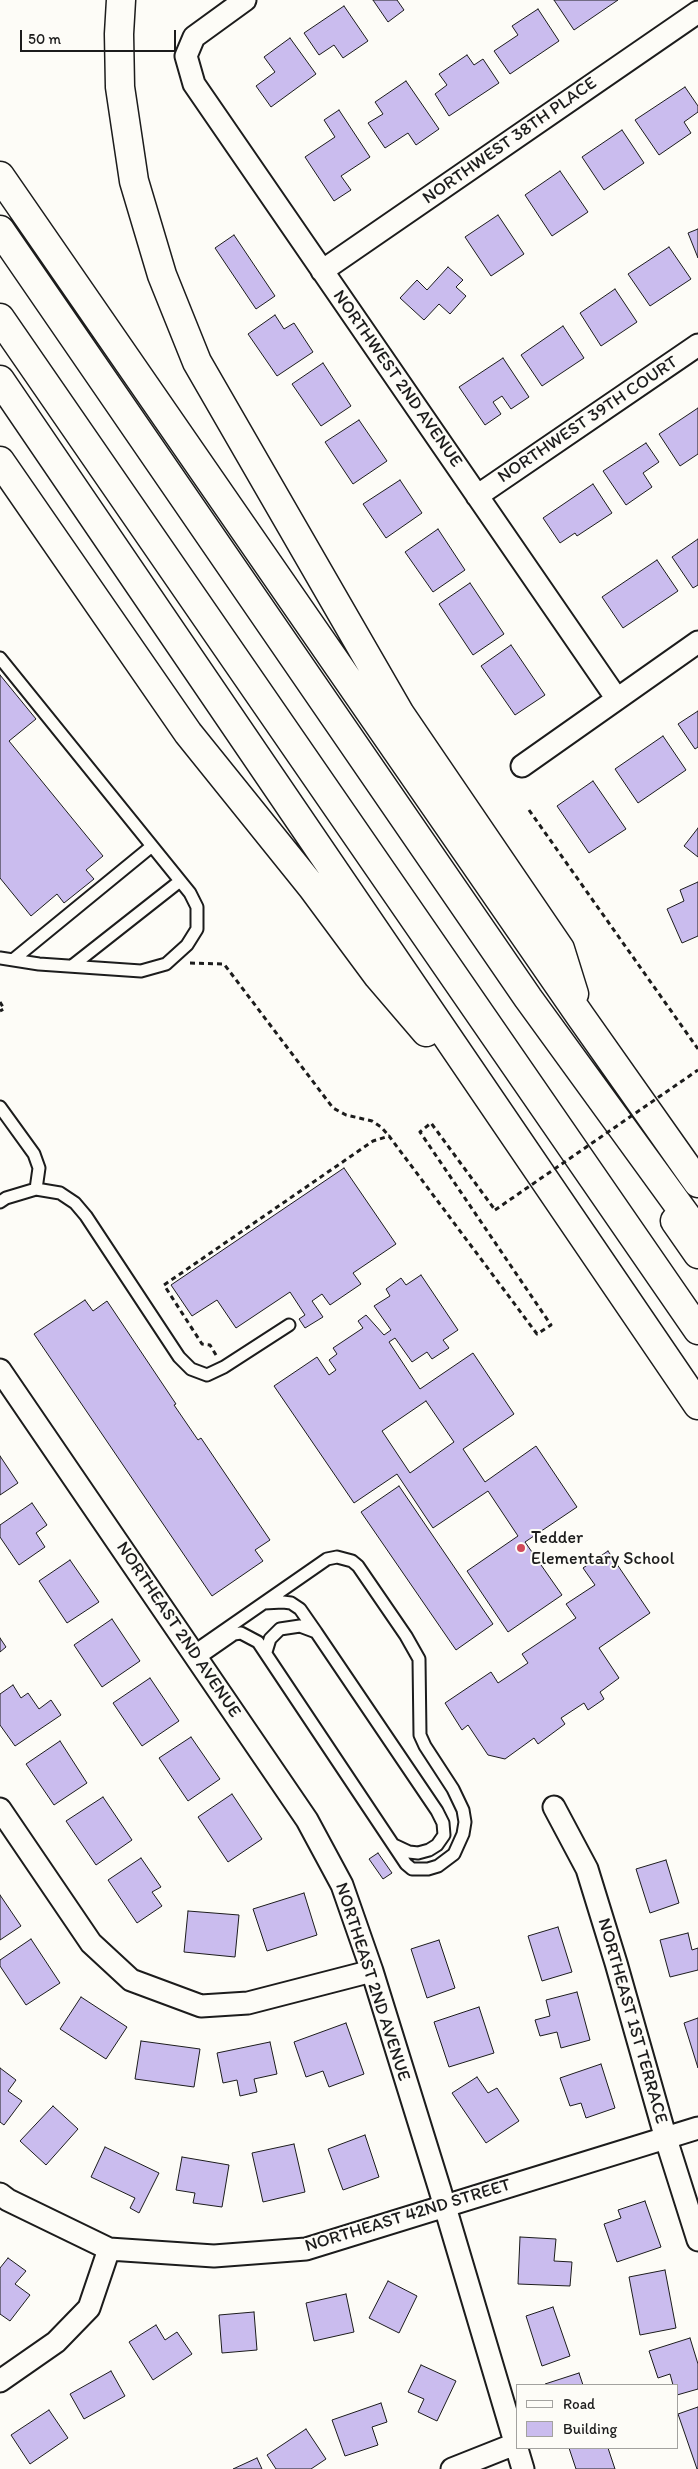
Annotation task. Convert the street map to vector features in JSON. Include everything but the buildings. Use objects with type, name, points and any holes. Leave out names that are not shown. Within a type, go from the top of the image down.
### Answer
[{"type":"highway","points":[[121,0],[120,87],[134,181],[162,274],[197,362],[400,714],[560,949],[581,1017]]},
{"type":"highway","points":[[0,176],[581,1017],[698,1182]]},
{"type":"highway","points":[[0,230],[528,998],[698,1232]]},
{"type":"highway","points":[[0,318],[698,1330]]},
{"type":"highway","points":[[0,380],[698,1405]]},
{"type":"highway","points":[[0,461],[188,733],[312,887],[378,976],[528,1154]]},
{"type":"highway","points":[[528,998],[582,1085],[698,1254]]},
{"type":"street","name":"NORTHWEST 2ND AVENUE","points":[[245,0],[194,36],[186,56],[194,84],[617,699]]},
{"type":"street","name":"NORTHWEST 38TH PLACE","points":[[322,271],[698,12]]},
{"type":"street","name":"NORTHWEST 39TH COURT","points":[[477,496],[698,345]]},
{"type":"street","points":[[522,766],[698,642]]},
{"type":"street","name":"NORTHEAST 2ND AVENUE","points":[[0,1370],[307,1820],[342,1885],[372,1971],[516,2447]]},
{"type":"street","name":"NORTHEAST 1ST TERRACE","points":[[554,1807],[587,1870],[616,1963],[666,2139],[698,2240]]},
{"type":"street","points":[[0,1809],[91,1943],[131,1980],[201,2006],[248,2003],[372,1971]]},
{"type":"street","name":"NORTHEAST 42ND STREET","points":[[108,2249],[214,2256],[306,2249],[698,2128]]},
{"type":"street","points":[[0,2194],[8,2200],[108,2249],[89,2308],[56,2342],[0,2381]]},
{"type":"street","points":[[452,2469],[515,2444]]},
{"type":"street","name":"NORTHEAST 2ND AVENUE","points":[[517,2449],[523,2469]]},
{"type":"lane","points":[[0,658],[190,893],[197,907],[197,929],[187,945],[166,964],[141,971],[39,964],[0,958]]},
{"type":"lane","points":[[14,959],[152,846]]},
{"type":"lane","points":[[72,966],[180,881]]},
{"type":"lane","points":[[0,1107],[34,1154],[39,1168],[36,1189]]},
{"type":"lane","points":[[0,1202],[6,1198],[36,1189],[60,1193],[75,1203],[86,1216],[179,1357],[191,1370],[208,1375],[224,1368],[289,1325]]},
{"type":"lane","points":[[345,1558],[358,1566],[416,1651],[419,1659],[420,1735],[424,1746],[458,1799],[465,1822],[460,1846],[454,1854],[438,1866],[420,1870],[412,1869],[258,1642],[241,1633],[234,1634],[195,1656],[261,1604],[326,1559],[345,1558]]},
{"type":"lane","points":[[261,1604],[291,1603],[300,1609],[443,1823],[444,1834],[437,1845],[429,1850],[418,1853],[394,1845]]},
{"type":"lane","points":[[266,1652],[270,1639],[280,1629],[300,1626],[316,1632]]},
{"type":"path","points":[[529,810],[698,1049]]},
{"type":"path","points":[[186,963],[224,964],[333,1108],[346,1115],[372,1121],[381,1127],[537,1334],[551,1325],[420,1132],[431,1123],[495,1210],[698,1070]]},
{"type":"path","points":[[0,1002],[4,1009],[0,1011]]},
{"type":"path","points":[[224,1368],[210,1345],[202,1344],[164,1285],[373,1141],[389,1136]]},
{"type":"place","name":"Tedder Elementary School","points":[[521,1548]]}]
